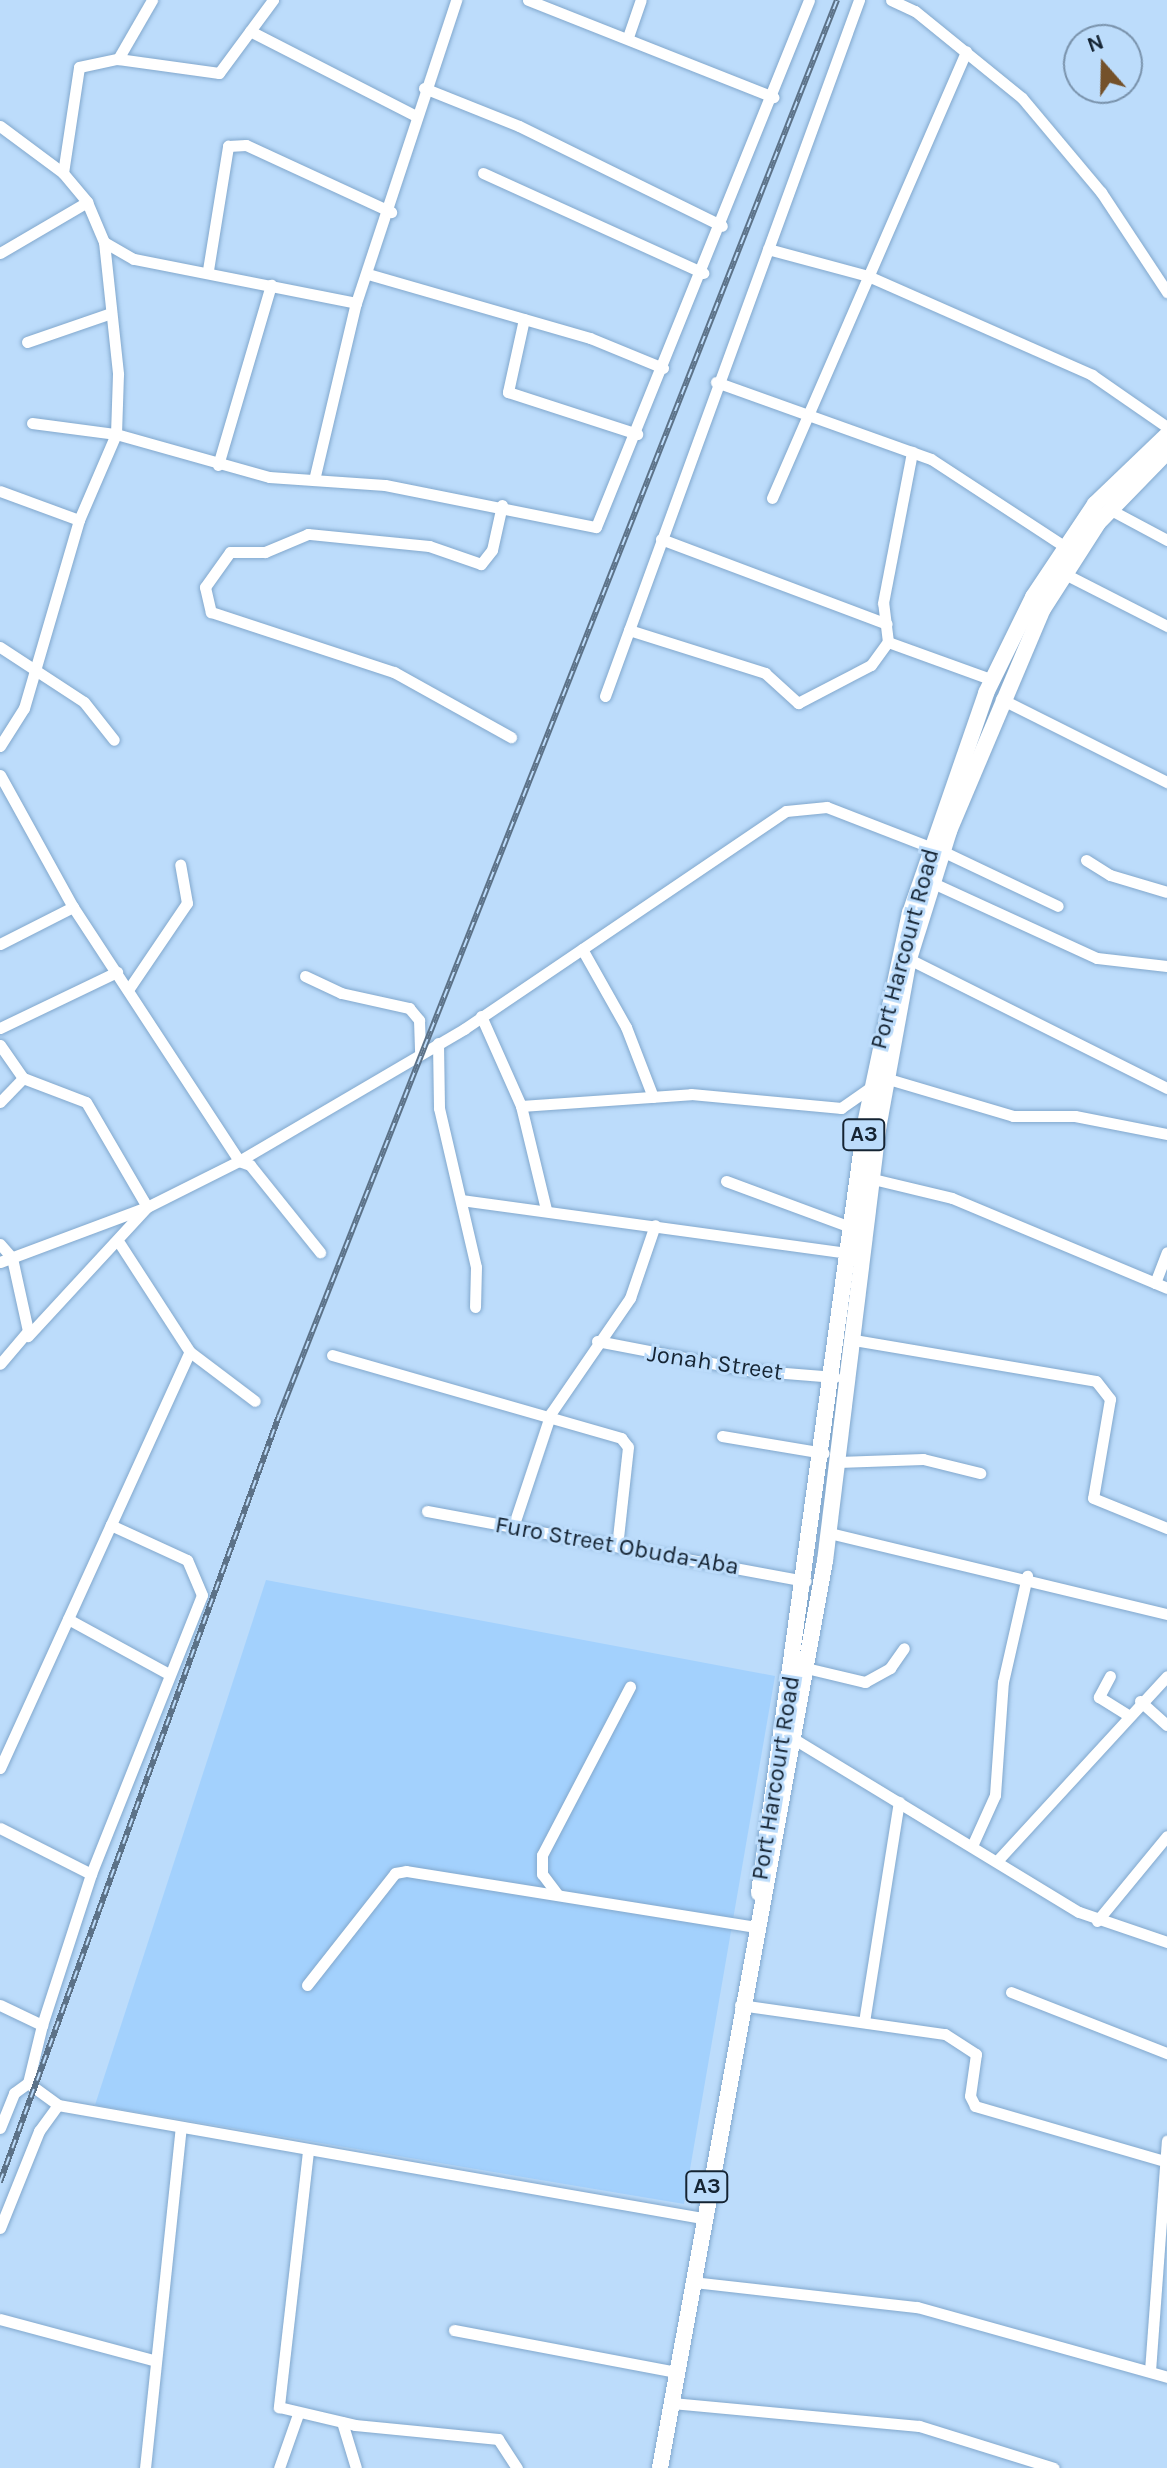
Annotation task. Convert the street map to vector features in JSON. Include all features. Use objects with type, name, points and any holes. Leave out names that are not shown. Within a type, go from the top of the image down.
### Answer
[{"type":"highway","name":"Port Harcourt Road","points":[[759,1906],[794,1739],[829,1533],[835,1377],[853,1228],[878,1082],[916,915],[993,680],[1064,546],[1095,504],[1167,435]]},
{"type":"highway","name":"Port Harcourt Road","points":[[759,1906],[807,1581],[854,1340],[873,1179],[878,1082],[909,959],[916,915],[933,883],[936,849],[1001,699],[1063,573],[1109,509],[1167,452]]},
{"type":"highway","name":"A3","points":[[660,2468],[759,1906]]},
{"type":"street","points":[[118,59],[152,0]]},
{"type":"street","points":[[63,173],[79,67],[118,59],[219,73],[273,0]]},
{"type":"street","points":[[314,480],[356,303],[391,212],[414,115],[456,0]]},
{"type":"street","points":[[528,0],[628,37],[773,97]]},
{"type":"street","points":[[628,37],[641,0]]},
{"type":"street","points":[[32,423],[116,434],[218,465],[502,505],[596,527],[722,226],[809,0]]},
{"type":"street","points":[[605,696],[716,382],[859,0]]},
{"type":"street","points":[[891,0],[966,51],[1022,98],[1082,170],[1167,292]]},
{"type":"street","points":[[250,31],[414,115]]},
{"type":"street","points":[[772,498],[966,51]]},
{"type":"street","points":[[424,88],[519,126],[722,226]]},
{"type":"street","points":[[0,126],[63,173],[87,202],[104,242],[111,313],[116,434],[79,520],[24,708],[0,746]]},
{"type":"street","points":[[208,270],[228,146],[246,145],[391,212]]},
{"type":"street","points":[[483,173],[703,273]]},
{"type":"street","points":[[0,253],[87,202]]},
{"type":"street","points":[[104,242],[134,259],[208,270],[356,303]]},
{"type":"street","points":[[768,249],[868,276],[1092,375],[1167,427]]},
{"type":"street","points":[[368,274],[524,319],[663,368]]},
{"type":"street","points":[[218,465],[271,285]]},
{"type":"street","points":[[27,342],[111,313]]},
{"type":"street","points":[[524,319],[508,392],[637,434]]},
{"type":"street","points":[[716,382],[810,411],[968,478],[1064,546]]},
{"type":"street","points":[[629,630],[765,673],[804,704],[871,665],[888,642],[883,603],[912,452]]},
{"type":"street","points":[[0,491],[79,520]]},
{"type":"street","points":[[502,505],[492,550],[481,564],[429,546],[308,534],[265,552],[230,552],[205,587],[211,612],[394,672],[511,737]]},
{"type":"street","points":[[1109,509],[1167,540]]},
{"type":"street","points":[[661,539],[887,624]]},
{"type":"street","points":[[1063,573],[1167,626]]},
{"type":"street","points":[[888,642],[993,680]]},
{"type":"street","points":[[0,647],[84,702],[114,740]]},
{"type":"street","points":[[1001,699],[1167,782]]},
{"type":"street","points":[[0,775],[73,907],[239,1161],[250,1165],[320,1252]]},
{"type":"street","points":[[0,1262],[147,1207],[239,1161],[481,1016],[786,811],[827,807],[936,849],[1058,906]]},
{"type":"street","points":[[1086,860],[1110,875],[1167,892]]},
{"type":"street","points":[[128,990],[187,903],[180,865]]},
{"type":"street","points":[[933,883],[1097,958],[1167,966]]},
{"type":"street","points":[[0,944],[73,907]]},
{"type":"street","points":[[582,949],[626,1027],[653,1097]]},
{"type":"street","points":[[909,959],[1167,1088]]},
{"type":"street","points":[[0,1028],[117,972]]},
{"type":"street","points":[[305,976],[341,993],[409,1008],[422,1032],[420,1053]]},
{"type":"street","points":[[481,1016],[521,1106],[546,1209]]},
{"type":"street","points":[[438,1043],[439,1108],[476,1267],[475,1307]]},
{"type":"street","points":[[0,1045],[23,1078],[86,1102],[147,1207]]},
{"type":"street","points":[[0,1102],[23,1078]]},
{"type":"street","points":[[521,1106],[653,1097],[763,1097],[841,1108],[878,1082],[1013,1116],[1075,1116],[1167,1134]]},
{"type":"street","points":[[873,1179],[952,1198],[1161,1286],[1167,1252]]},
{"type":"street","points":[[726,1181],[853,1228]]},
{"type":"street","points":[[461,1200],[546,1209],[850,1253]]},
{"type":"street","points":[[0,1364],[120,1244],[147,1207]]},
{"type":"street","points":[[513,1527],[551,1413],[597,1341],[630,1298],[655,1225]]},
{"type":"street","points":[[0,1244],[12,1258],[28,1336]]},
{"type":"street","points":[[120,1244],[190,1352],[255,1401]]},
{"type":"street","points":[[854,1340],[1096,1381],[1110,1399],[1093,1498],[1167,1528]]},
{"type":"street","name":"Jonah Street","points":[[597,1341],[748,1370],[835,1377]]},
{"type":"street","points":[[0,1768],[190,1352]]},
{"type":"street","points":[[332,1355],[476,1393],[531,1415],[551,1413],[627,1442],[617,1546]]},
{"type":"street","points":[[722,1436],[832,1458],[923,1459],[980,1473]]},
{"type":"street","name":"Furo Street Obuda-Aba","points":[[427,1511],[807,1581]]},
{"type":"street","points":[[0,2128],[14,2093],[28,2083],[42,2025],[91,1874],[169,1674],[201,1581],[187,1560],[111,1525]]},
{"type":"street","points":[[829,1533],[1027,1576],[1167,1614]]},
{"type":"street","points":[[972,1846],[997,1788],[1003,1682],[1027,1576]]},
{"type":"street","points":[[68,1619],[169,1674]]},
{"type":"street","points":[[806,1668],[865,1682],[890,1668],[904,1648]]},
{"type":"street","points":[[1110,1676],[1099,1697],[1128,1715]]},
{"type":"street","points":[[997,1861],[1140,1701],[1167,1676]]},
{"type":"street","points":[[558,1895],[542,1874],[542,1855],[630,1687]]},
{"type":"street","points":[[1140,1701],[1167,1725]]},
{"type":"street","points":[[794,1739],[1097,1921],[1167,1942]]},
{"type":"street","points":[[864,2022],[899,1802]]},
{"type":"street","points":[[0,1828],[91,1874]]},
{"type":"street","points":[[1097,1921],[1167,1836]]},
{"type":"street","points":[[307,1985],[395,1873],[558,1895],[754,1927]]},
{"type":"street","points":[[1011,1992],[1167,2053]]},
{"type":"street","points":[[0,2005],[42,2025]]},
{"type":"street","points":[[740,2005],[932,2030],[970,2047],[975,2106],[1164,2161]]},
{"type":"street","points":[[28,2083],[58,2105],[702,2218]]},
{"type":"street","points":[[0,2228],[39,2131],[58,2105]]},
{"type":"street","points":[[145,2468],[153,2360],[181,2128]]},
{"type":"street","points":[[1150,2371],[1165,2236],[1164,2161],[1167,2141]]},
{"type":"street","points":[[308,2151],[278,2400],[282,2411],[342,2422],[498,2439],[517,2468]]},
{"type":"street","points":[[693,2282],[917,2307],[1167,2377]]},
{"type":"street","points":[[0,2319],[153,2360]]},
{"type":"street","points":[[454,2330],[676,2372]]},
{"type":"street","points":[[672,2403],[904,2423],[1054,2468]]},
{"type":"street","points":[[279,2468],[298,2414]]},
{"type":"street","points":[[342,2422],[356,2468]]},
{"type":"shaded area","points":[[266,1580],[775,1676],[684,2204],[95,2105]]},
{"type":"railway","points":[[0,2182],[279,1416],[837,0]]}]
